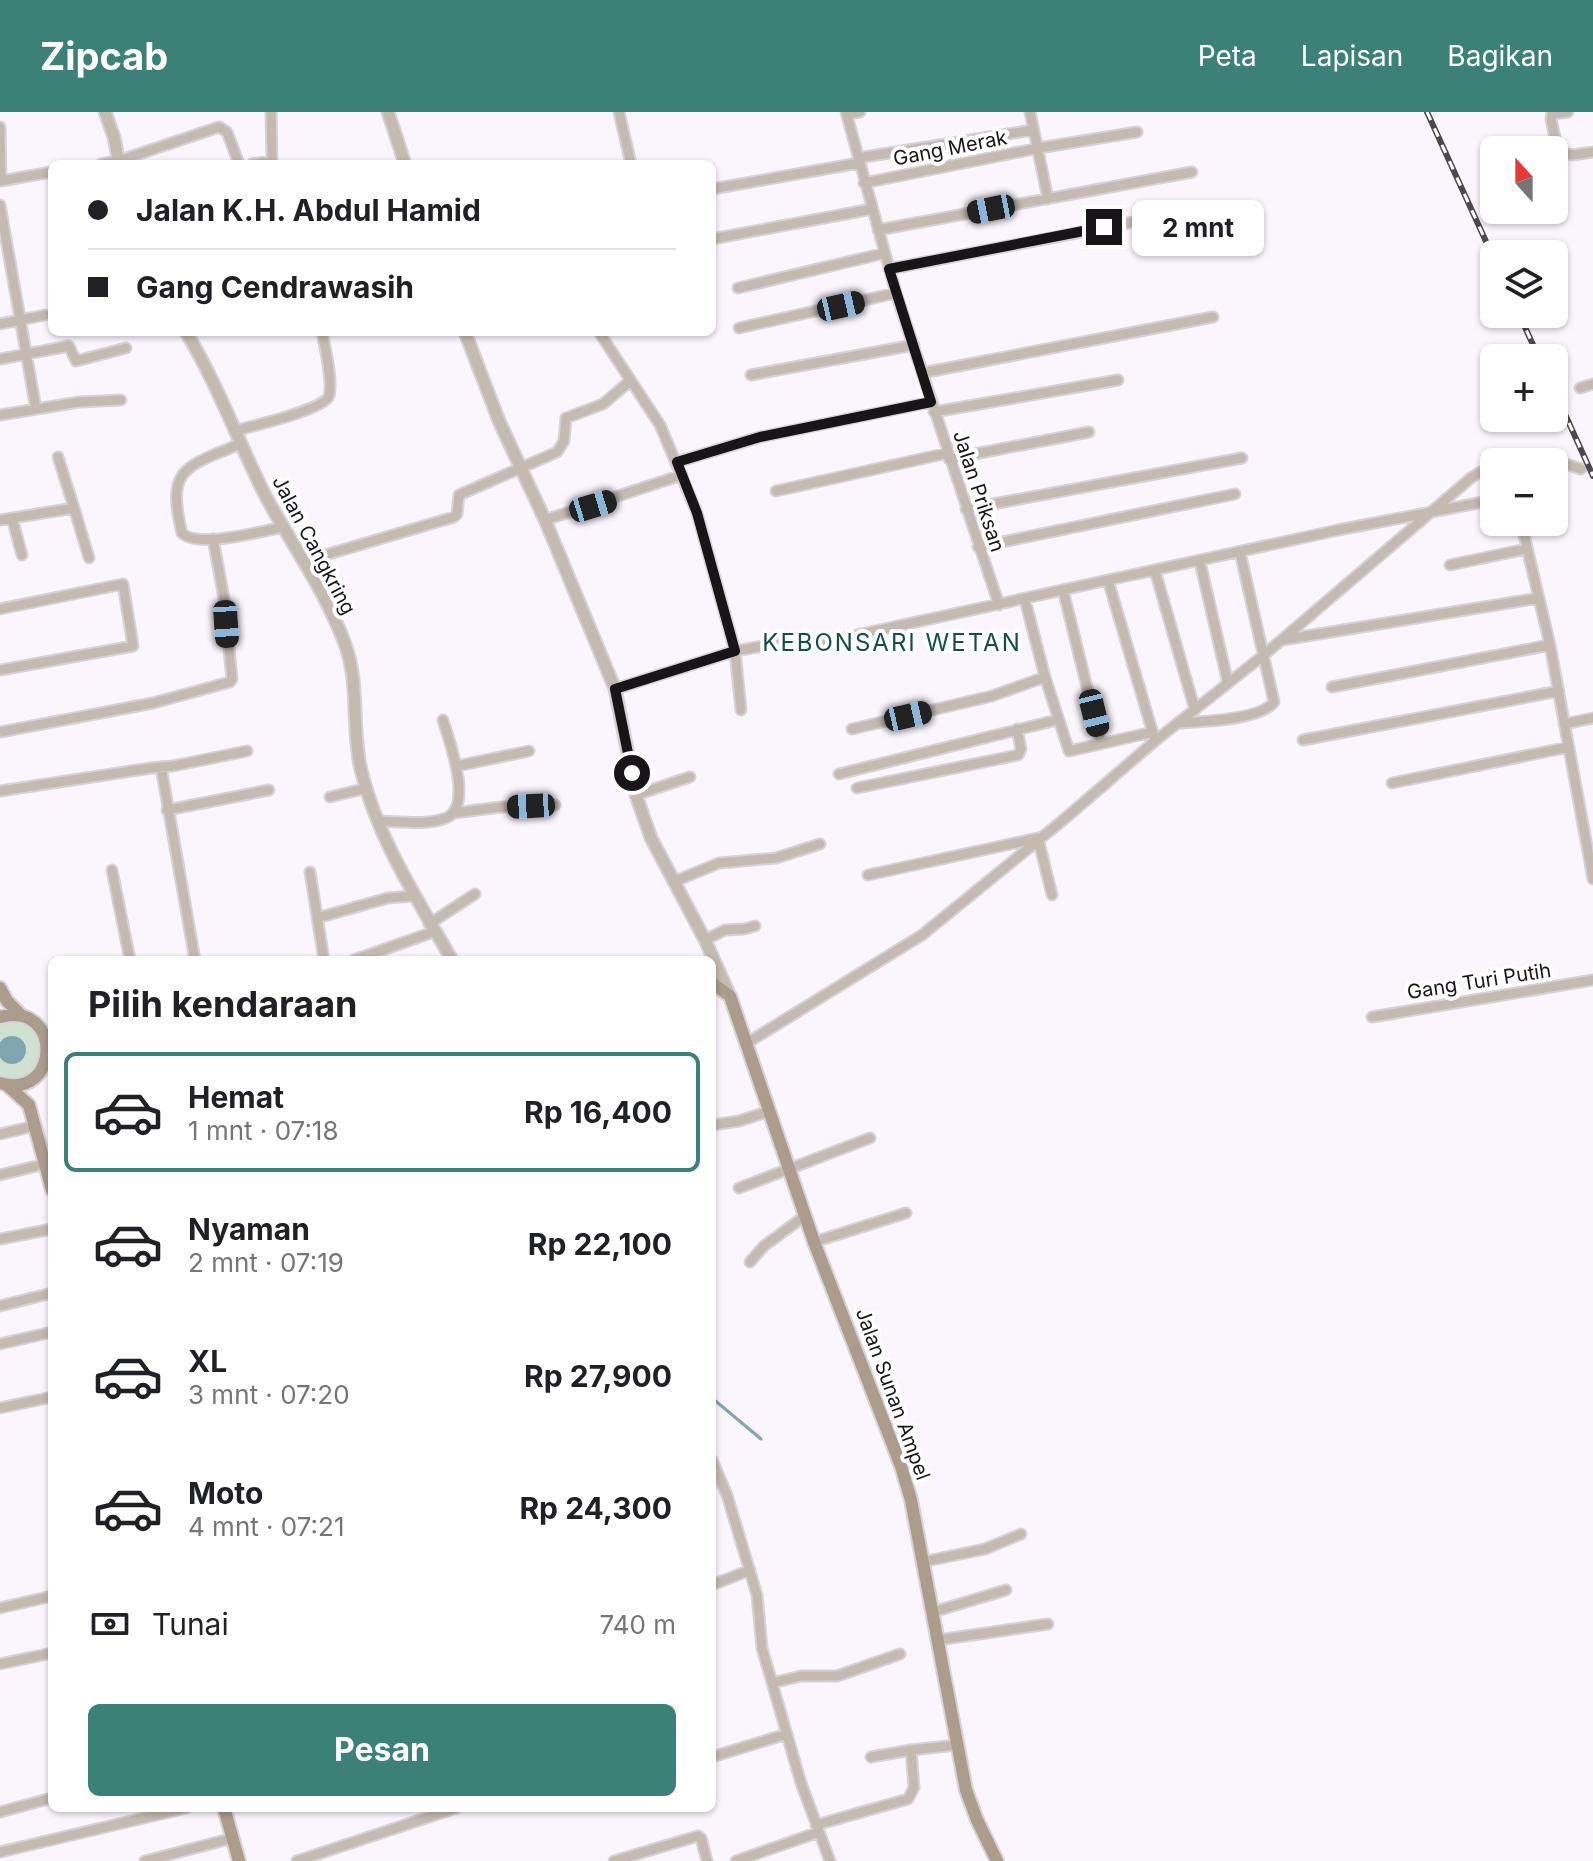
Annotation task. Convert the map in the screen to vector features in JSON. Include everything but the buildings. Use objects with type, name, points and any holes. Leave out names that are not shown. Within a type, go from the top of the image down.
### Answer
[{"type":"main road","points":[[716,986],[730,996]]},
{"type":"main road","points":[[0,989],[0,1014],[21,1015]]},
{"type":"main road","points":[[0,989],[21,1015],[46,1029]]},
{"type":"main road","name":"Jalan Sunan Ampel","points":[[730,996],[814,1242],[901,1466],[911,1500],[938,1640],[949,1746],[997,1861]]},
{"type":"main road","points":[[48,1054],[37,1075],[29,1105],[48,1175]]},
{"type":"main road","points":[[4,1084],[18,1085],[37,1075]]},
{"type":"main road","points":[[4,1084],[29,1105]]},
{"type":"main road","points":[[225,1812],[239,1861]]},
{"type":"street","points":[[105,112],[119,160]]},
{"type":"street","points":[[271,112],[272,160]]},
{"type":"street","points":[[388,112],[404,160]]},
{"type":"street","points":[[619,112],[630,160]]},
{"type":"street","points":[[846,113],[860,112]]},
{"type":"street","points":[[1030,112],[1048,199]]},
{"type":"street","points":[[1568,112],[1552,113],[1558,152],[1573,155],[1593,152]]},
{"type":"street","name":"Jalan Priksan","points":[[846,113],[896,293],[999,605]]},
{"type":"street","points":[[0,127],[0,181],[48,173]]},
{"type":"street","points":[[125,160],[219,127],[227,132],[238,160]]},
{"type":"street","points":[[716,188],[1033,130]]},
{"type":"street","name":"Gang Merak","points":[[864,183],[1137,132]]},
{"type":"street","points":[[878,230],[1192,172]]},
{"type":"street","points":[[0,205],[36,409]]},
{"type":"street","points":[[716,238],[872,209]]},
{"type":"street","points":[[889,269],[1196,210]]},
{"type":"street","points":[[738,288],[885,253]]},
{"type":"street","points":[[0,267],[11,265]]},
{"type":"street","points":[[739,328],[896,293]]},
{"type":"street","points":[[0,324],[45,315]]},
{"type":"street","points":[[922,373],[1213,317]]},
{"type":"street","name":"Jalan Cangkring","points":[[188,336],[204,361],[240,444],[329,603],[351,662],[360,763],[377,821],[414,896],[450,956]]},
{"type":"street","points":[[234,431],[325,401],[329,395],[322,336]]},
{"type":"street","points":[[467,336],[499,421],[545,520],[615,689],[636,795],[651,838],[711,956]]},
{"type":"street","points":[[602,336],[660,425],[697,513],[735,651],[741,710]]},
{"type":"street","points":[[751,375],[914,345]]},
{"type":"street","points":[[0,359],[69,346],[76,361],[126,348]]},
{"type":"street","points":[[677,462],[760,437],[933,407],[1118,380]]},
{"type":"street","points":[[305,561],[454,517],[459,495],[557,452],[564,441],[566,418],[603,404],[630,381]]},
{"type":"street","points":[[1580,388],[1593,384]]},
{"type":"street","points":[[0,415],[79,402],[121,400]]},
{"type":"street","points":[[776,491],[948,456],[1089,432]]},
{"type":"street","points":[[240,444],[193,464],[177,485],[175,491],[182,533],[192,540],[213,539],[284,527]]},
{"type":"street","points":[[58,457],[89,558]]},
{"type":"street","points":[[966,509],[1242,458]]},
{"type":"street","points":[[1568,465],[1581,469]]},
{"type":"street","points":[[747,1043],[922,935],[1062,821],[1154,737],[1178,723],[1265,654],[1480,472]]},
{"type":"street","points":[[545,520],[682,475]]},
{"type":"street","points":[[978,547],[1235,494]]},
{"type":"street","points":[[615,689],[735,651],[802,639],[829,641],[1480,503]]},
{"type":"street","points":[[0,520],[74,508]]},
{"type":"street","points":[[12,518],[22,555]]},
{"type":"street","points":[[1524,536],[1550,645],[1591,852],[1593,879]]},
{"type":"street","points":[[0,732],[153,703],[230,682],[224,598],[213,539]]},
{"type":"street","points":[[1450,565],[1526,549]]},
{"type":"street","points":[[1178,723],[1223,719],[1258,712],[1273,705],[1275,697],[1240,552]]},
{"type":"street","points":[[1200,562],[1228,683]]},
{"type":"street","points":[[1155,571],[1195,710]]},
{"type":"street","points":[[1108,580],[1154,737]]},
{"type":"street","points":[[0,609],[123,584],[133,646],[0,670]]},
{"type":"street","points":[[1063,590],[1101,744]]},
{"type":"street","points":[[1279,641],[1539,598]]},
{"type":"street","points":[[1025,600],[1057,720],[1069,751],[1154,737]]},
{"type":"street","points":[[1332,687],[1550,645]]},
{"type":"street","points":[[852,729],[992,696],[1045,677]]},
{"type":"street","points":[[1303,740],[1559,691]]},
{"type":"street","points":[[1564,724],[1593,718]]},
{"type":"street","points":[[443,720],[457,766],[458,801],[454,813]]},
{"type":"street","points":[[839,774],[1057,720]]},
{"type":"street","points":[[857,788],[1018,755],[1021,749],[1017,729]]},
{"type":"street","points":[[1392,783],[1569,747]]},
{"type":"street","points":[[0,791],[247,751]]},
{"type":"street","points":[[457,766],[529,751]]},
{"type":"street","points":[[161,767],[194,956]]},
{"type":"street","points":[[636,795],[690,777]]},
{"type":"street","points":[[330,797],[367,788]]},
{"type":"street","points":[[167,810],[269,790]]},
{"type":"street","points":[[377,821],[433,821],[454,813],[555,805]]},
{"type":"street","points":[[868,875],[1038,838]]},
{"type":"street","points":[[1038,838],[1052,895]]},
{"type":"street","points":[[673,882],[719,863],[776,858],[820,844]]},
{"type":"street","points":[[112,870],[129,956]]},
{"type":"street","points":[[310,872],[323,956]]},
{"type":"street","points":[[363,956],[432,927],[475,894]]},
{"type":"street","points":[[317,918],[388,898],[414,896]]},
{"type":"street","points":[[705,940],[725,930],[755,926]]},
{"type":"street","points":[[716,969],[730,996]]},
{"type":"street","name":"Gang Turi Putih","points":[[1372,1017],[1593,980]]},
{"type":"street","points":[[716,1124],[770,1111]]},
{"type":"street","points":[[0,1134],[35,1126]]},
{"type":"street","points":[[739,1188],[870,1138]]},
{"type":"street","points":[[0,1175],[45,1164]]},
{"type":"street","points":[[814,1242],[906,1213]]},
{"type":"street","points":[[750,1262],[761,1248],[806,1215]]},
{"type":"street","points":[[0,1239],[48,1230]]},
{"type":"street","points":[[0,1306],[48,1294]]},
{"type":"street","points":[[0,1344],[48,1333]]},
{"type":"street","points":[[0,1408],[48,1398]]},
{"type":"street","points":[[716,1469],[727,1495],[757,1595],[762,1648],[772,1683],[830,1861]]},
{"type":"street","points":[[922,1562],[985,1549],[1021,1534]]},
{"type":"street","points":[[716,1583],[750,1570]]},
{"type":"street","points":[[933,1612],[1006,1590]]},
{"type":"street","points":[[0,1608],[48,1597]]},
{"type":"street","points":[[938,1640],[1048,1624]]},
{"type":"street","points":[[0,1664],[48,1654]]},
{"type":"street","points":[[772,1683],[801,1676],[837,1676],[900,1654]]},
{"type":"street","points":[[716,1756],[787,1734]]},
{"type":"street","points":[[871,1757],[949,1746]]},
{"type":"street","points":[[736,1861],[911,1796],[920,1749]]},
{"type":"street","points":[[0,1812],[48,1799]]},
{"type":"street","points":[[0,1852],[169,1812]]},
{"type":"street","points":[[297,1861],[444,1812]]},
{"type":"street","points":[[614,1861],[698,1836],[707,1861]]},
{"type":"street","points":[[145,1861],[233,1838]]},
{"type":"green space","points":[[9,1021],[29,1026],[41,1042],[35,1067],[31,1073],[19,1078],[0,1077],[0,1024]]},
{"type":"water","points":[[7,1037],[17,1037],[25,1045],[25,1055],[17,1063],[7,1063],[-1,1055],[-1,1045]]},
{"type":"waterway","points":[[716,1401],[761,1439]]},
{"type":"railway","points":[[1427,112],[1485,240]]},
{"type":"railway","points":[[1525,328],[1533,344]]},
{"type":"railway","points":[[1568,421],[1593,476]]},
{"type":"district","name":"KEBONSARI WETAN","points":[[892,642]]},
{"type":"route","points":[[632,773],[615,689],[735,651],[697,513],[677,462],[760,437],[931,402],[889,269],[1104,227]]}]
